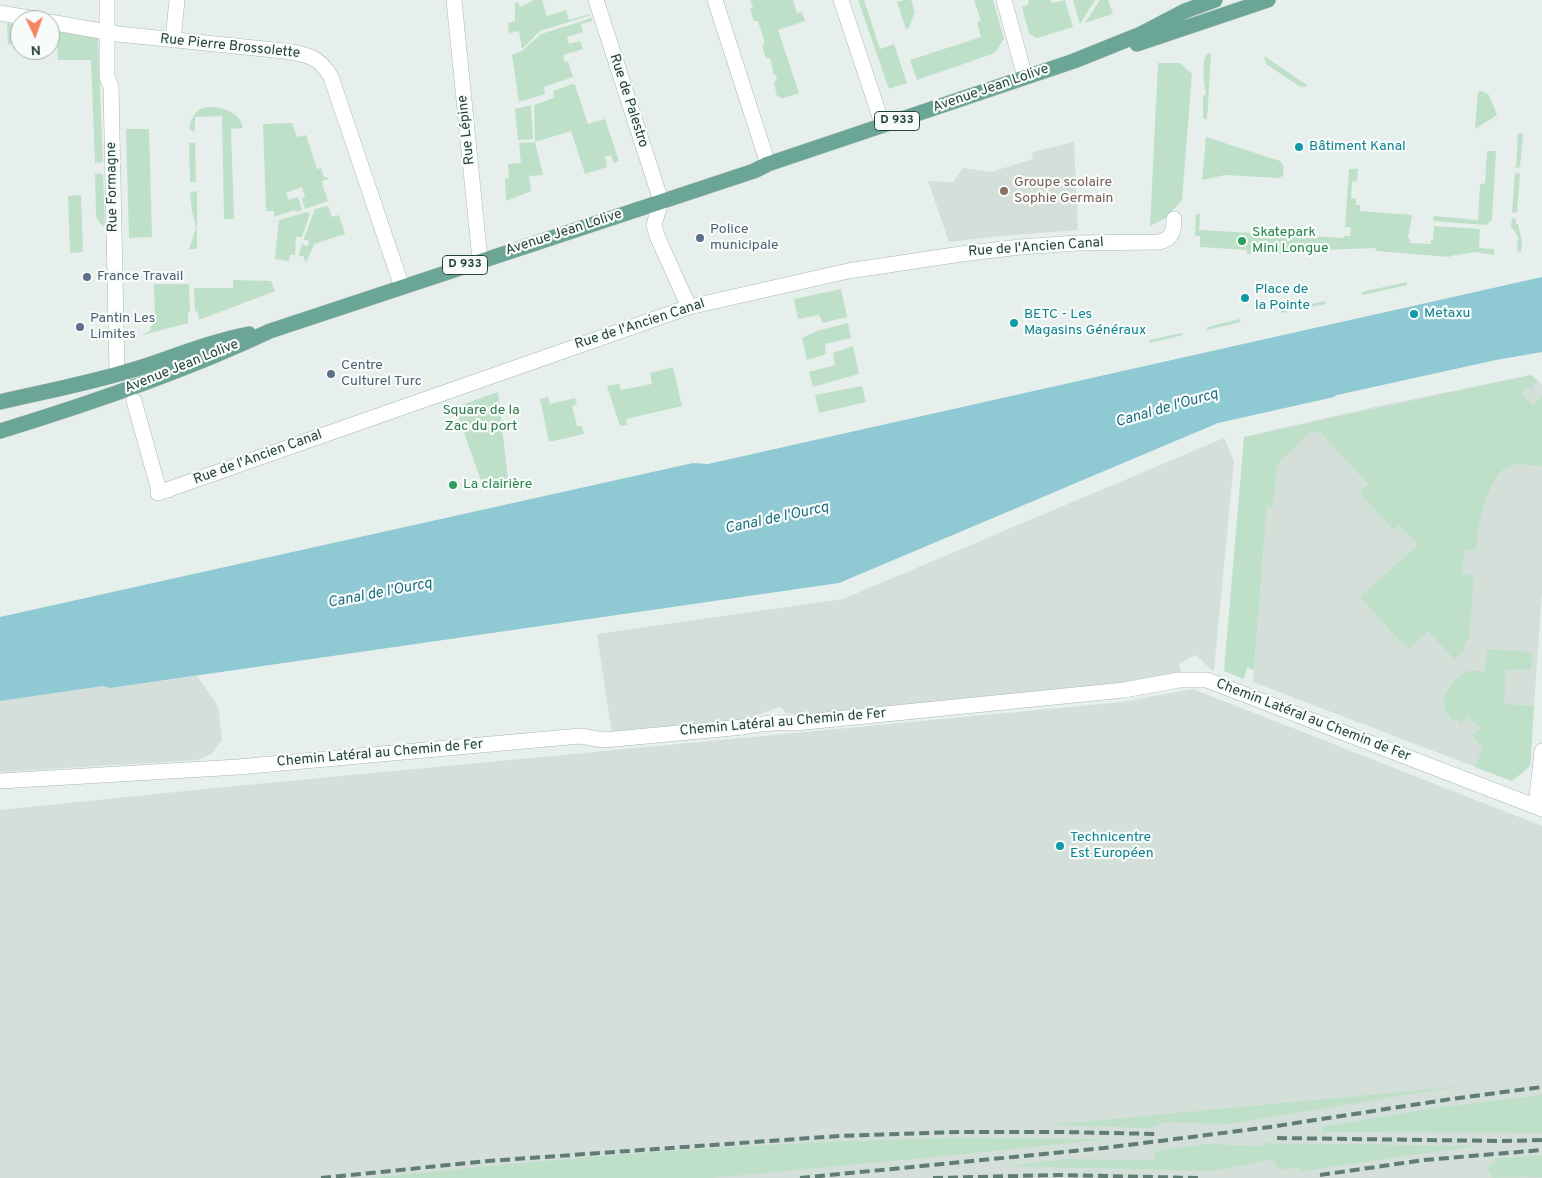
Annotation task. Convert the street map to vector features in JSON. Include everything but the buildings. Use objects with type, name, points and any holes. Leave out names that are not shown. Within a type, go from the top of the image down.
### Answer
[{"type":"main road","name":"Avenue Jean Lolive","points":[[0,431],[140,385],[226,351],[270,331],[754,171],[768,164],[1074,61],[1141,34],[1185,12],[1215,0]]},
{"type":"main road","name":"Avenue Jean Lolive","points":[[1074,61],[1140,43],[1268,0]]},
{"type":"main road","name":"D 933","points":[[0,402],[117,374],[222,339],[270,331]]},
{"type":"street","name":"Rue Formagne","points":[[108,0],[107,77],[111,87],[117,374]]},
{"type":"street","points":[[173,40],[177,0]]},
{"type":"street","name":"Rue Lépine","points":[[454,0],[480,260]]},
{"type":"street","name":"Rue de Palestro","points":[[596,0],[661,201]]},
{"type":"street","points":[[715,0],[768,164]]},
{"type":"street","points":[[841,0],[883,126]]},
{"type":"street","points":[[1004,0],[1025,78]]},
{"type":"street","name":"Rue Pierre Brossolette","points":[[60,24],[108,33],[300,53],[315,58],[326,69],[336,90],[402,287]]},
{"type":"street","points":[[661,201],[654,225],[689,307]]},
{"type":"street","name":"Rue de l'Ancien Canal","points":[[134,401],[158,487],[163,492],[689,307],[848,271],[961,254],[1077,243],[1166,241],[1174,229],[1174,219]]},
{"type":"street","name":"Chemin Latéral au Chemin de Fer","points":[[0,781],[238,767],[580,736],[604,740],[743,727],[757,723],[796,723],[1124,690],[1179,680],[1207,680],[1539,808]]},
{"type":"street","points":[[1539,808],[1542,751]]},
{"type":"shaded area","name":"Groupe scolaire Sophie Germain","points":[[1074,142],[1078,230],[949,242],[928,181],[953,182],[963,168],[991,172],[1033,159],[1032,152]]},
{"type":"shaded area","points":[[1531,375],[1542,385],[1542,591],[1530,766],[1512,781],[1253,682],[1273,430]]},
{"type":"shaded area","points":[[1224,438],[1234,461],[1214,670],[1196,655],[1179,664],[1180,674],[1128,684],[812,716],[786,713],[780,707],[736,722],[612,735],[597,634],[843,599]]},
{"type":"shaded area","points":[[197,676],[218,706],[222,740],[211,754],[197,760],[0,772],[0,701],[103,686],[110,688]]},
{"type":"shaded area","points":[[1193,689],[1542,826],[1542,1178],[0,1178],[0,810],[1122,702]]},
{"type":"green space","points":[[534,0],[542,0],[547,16],[566,10],[569,20],[591,15],[540,31],[522,49],[519,31],[509,33],[508,23],[515,21],[515,3],[518,2],[520,7]]},
{"type":"green space","points":[[750,0],[793,0],[797,13],[802,12],[805,21],[778,30],[799,93],[781,99],[779,96],[777,97],[774,82],[777,80],[770,58],[766,58],[762,46],[765,43],[758,21],[754,21],[750,9],[753,7]]},
{"type":"green space","points":[[858,0],[864,0],[880,49],[894,44],[907,83],[889,89]]},
{"type":"green space","points":[[911,0],[915,11],[909,28],[906,29],[897,2]]},
{"type":"green space","points":[[974,0],[993,0],[1004,39],[995,53],[917,80],[910,60],[981,37],[977,22],[981,21]]},
{"type":"green space","points":[[1028,0],[1050,0],[1052,3],[1065,0],[1073,27],[1037,38],[1029,34],[1022,7],[1029,4]]},
{"type":"green space","points":[[1073,0],[1095,0],[1080,24]]},
{"type":"green space","points":[[1100,0],[1108,0],[1113,14],[1085,23]]},
{"type":"green space","points":[[592,18],[592,21],[581,24],[583,32],[567,37],[569,44],[580,41],[583,49],[563,55],[565,62],[568,61],[573,77],[544,87],[545,94],[519,102],[512,55],[522,51],[541,34]]},
{"type":"green space","points":[[7,23],[10,23],[10,44],[8,44]]},
{"type":"green space","points":[[60,32],[98,38],[103,162],[95,163],[91,60],[60,60]]},
{"type":"green space","points":[[1207,53],[1211,54],[1207,120],[1203,118],[1203,96],[1206,94],[1204,68]]},
{"type":"green space","points":[[1264,56],[1307,85],[1305,87],[1299,86],[1266,64]]},
{"type":"green space","points":[[1158,63],[1180,63],[1192,74],[1182,200],[1166,218],[1150,226]]},
{"type":"green space","points":[[572,84],[575,85],[588,124],[605,119],[619,161],[614,163],[611,155],[605,157],[607,167],[585,174],[571,131],[535,142],[534,105],[554,98],[553,91]]},
{"type":"green space","points":[[1482,91],[1489,95],[1497,115],[1475,129],[1478,92]]},
{"type":"green space","points":[[531,105],[533,139],[518,140],[515,109]]},
{"type":"green space","points":[[208,107],[225,109],[235,114],[243,128],[231,129],[234,219],[224,219],[222,116],[195,117],[195,132],[189,129],[191,120],[197,111]]},
{"type":"green space","points":[[292,123],[297,137],[306,135],[317,169],[321,168],[324,177],[328,179],[322,181],[322,184],[328,201],[305,209],[302,198],[305,197],[302,187],[286,193],[289,200],[298,197],[302,210],[296,212],[295,210],[274,217],[274,211],[266,211],[263,124]]},
{"type":"green space","points":[[126,129],[149,129],[152,237],[129,238]]},
{"type":"green space","points":[[1518,133],[1523,133],[1520,167],[1516,168]]},
{"type":"green space","points":[[1206,137],[1280,161],[1284,166],[1283,176],[1278,178],[1225,175],[1202,180]]},
{"type":"green space","points":[[535,142],[543,175],[529,176],[531,191],[506,201],[505,179],[509,178],[508,164],[521,163],[519,143]]},
{"type":"green space","points":[[189,143],[195,143],[196,182],[190,182]]},
{"type":"green space","points":[[1487,151],[1496,151],[1492,220],[1486,225],[1433,221],[1434,216],[1478,220],[1480,185],[1485,183]]},
{"type":"green space","points":[[1349,169],[1358,169],[1357,181],[1352,182],[1351,198],[1356,199],[1356,205],[1360,205],[1360,211],[1412,215],[1408,238],[1410,243],[1431,244],[1431,240],[1433,240],[1433,226],[1480,229],[1479,248],[1494,249],[1494,255],[1475,252],[1450,257],[1377,251],[1375,248],[1326,250],[1324,245],[1282,254],[1247,254],[1247,250],[1200,247],[1200,236],[1195,236],[1196,214],[1200,214],[1199,230],[1344,238],[1344,236],[1350,236],[1351,227],[1345,227]]},
{"type":"green space","points":[[1515,173],[1520,174],[1517,212],[1512,213]]},
{"type":"green space","points":[[95,174],[103,174],[105,228],[96,216]]},
{"type":"green space","points":[[197,191],[197,249],[189,249],[196,228],[190,192]]},
{"type":"green space","points":[[81,195],[83,252],[70,253],[68,196]]},
{"type":"green space","points":[[328,206],[332,217],[339,215],[345,234],[314,244],[307,261],[305,261],[303,256],[299,256],[301,245],[303,243],[304,246],[309,245],[308,240],[304,240],[304,238],[315,209]]},
{"type":"green space","points":[[307,212],[310,214],[302,237],[296,237],[295,255],[290,255],[289,261],[275,259],[279,220]]},
{"type":"green space","points":[[1512,218],[1516,219],[1516,224],[1518,224],[1522,242],[1521,252],[1517,251],[1518,237],[1511,226]]},
{"type":"green space","points":[[233,280],[271,281],[275,291],[199,320],[198,312],[195,311],[194,288],[233,288]]},
{"type":"green space","points":[[1407,282],[1407,285],[1363,295],[1362,292]]},
{"type":"green space","points":[[154,284],[189,284],[190,312],[188,312],[188,323],[143,335],[151,330],[150,327],[155,323]]},
{"type":"green space","points":[[841,289],[847,317],[823,323],[819,315],[798,319],[794,299]]},
{"type":"green space","points":[[1325,301],[1326,304],[1281,313],[1281,311]]},
{"type":"green space","points":[[1240,319],[1241,322],[1207,330],[1207,327]]},
{"type":"green space","points":[[848,323],[851,338],[825,344],[826,354],[807,360],[802,338],[817,331]]},
{"type":"green space","points":[[1182,333],[1183,335],[1150,343],[1149,340]]},
{"type":"green space","points":[[853,346],[859,374],[813,387],[809,372],[835,365],[833,353]]},
{"type":"green space","points":[[673,367],[682,406],[626,419],[627,425],[620,426],[607,386],[619,384],[621,390],[652,384],[650,373]]},
{"type":"green space","points":[[1531,375],[1538,381],[1531,388],[1528,386],[1521,394],[1533,405],[1542,397],[1542,466],[1515,465],[1502,470],[1492,485],[1485,501],[1479,524],[1476,550],[1464,550],[1462,574],[1474,575],[1469,640],[1467,640],[1463,651],[1454,659],[1428,631],[1409,648],[1400,641],[1360,597],[1418,545],[1399,525],[1394,530],[1359,493],[1368,484],[1321,433],[1312,431],[1277,464],[1273,507],[1267,506],[1254,670],[1247,668],[1244,679],[1224,671],[1244,437]]},
{"type":"green space","points":[[862,386],[866,402],[819,413],[815,395]]},
{"type":"green space","name":"Square de la Zac du port","points":[[498,392],[508,480],[483,486],[455,407]]},
{"type":"green space","points":[[548,397],[550,404],[575,398],[577,404],[572,406],[577,426],[582,426],[584,434],[549,442],[540,399]]},
{"type":"green space","points":[[1487,649],[1532,652],[1531,670],[1506,669],[1504,704],[1534,706],[1530,766],[1512,781],[1475,767],[1483,748],[1472,736],[1480,728],[1469,717],[1461,724],[1456,719],[1453,721],[1448,715],[1444,704],[1447,690],[1463,673],[1472,670],[1485,672]]},
{"type":"green space","points":[[1463,1086],[1228,1124],[1164,1122],[1150,1128],[1049,1125]]},
{"type":"green space","points":[[1542,1095],[1542,1133],[1322,1132],[1322,1127],[1434,1108]]},
{"type":"green space","points":[[950,1138],[1107,1139],[711,1178],[371,1178],[515,1163],[660,1152],[805,1143]]},
{"type":"green space","points":[[1265,1143],[1477,1146],[1302,1171],[1297,1167],[1278,1170],[1275,1162],[1268,1160],[1214,1171],[1007,1166],[1067,1159],[1154,1160],[1156,1151],[1204,1144],[1261,1146]]},
{"type":"green space","points":[[1542,1155],[1542,1177],[1492,1178],[1487,1166],[1494,1164],[1495,1158]]},
{"type":"water","name":"Canal de l'Ourcq","points":[[1542,277],[1542,352],[1496,360],[1218,423],[839,583],[110,688],[103,686],[0,701],[0,617],[693,463],[708,464]]},
{"type":"railway","points":[[800,1178],[1104,1148],[1270,1127],[1542,1087]]},
{"type":"railway","points":[[321,1178],[488,1161],[839,1136],[960,1132],[1159,1134]]},
{"type":"railway","points":[[1277,1138],[1542,1140]]},
{"type":"railway","points":[[1320,1175],[1424,1160],[1542,1150]]},
{"type":"railway","points":[[933,1178],[1059,1175],[1198,1178]]},
{"type":"place","name":"Bâtiment Kanal","points":[[1299,147]]},
{"type":"place","name":"Groupe scolaire Sophie Germain","points":[[1004,191]]},
{"type":"place","name":"Police municipale","points":[[700,238]]},
{"type":"place","name":"Skatepark Mini Longue","points":[[1242,241]]},
{"type":"place","name":"France Travail","points":[[87,277]]},
{"type":"place","name":"Place de la Pointe","points":[[1245,298]]},
{"type":"place","name":"Metaxu","points":[[1414,314]]},
{"type":"place","name":"BETC - Les Magasins Généraux","points":[[1014,323]]},
{"type":"place","name":"Pantin Les Limites","points":[[80,327]]},
{"type":"place","name":"Centre Culturel Turc","points":[[331,374]]},
{"type":"place","name":"La clairière","points":[[453,485]]},
{"type":"place","name":"Technicentre Est Européen","points":[[1060,846]]}]
